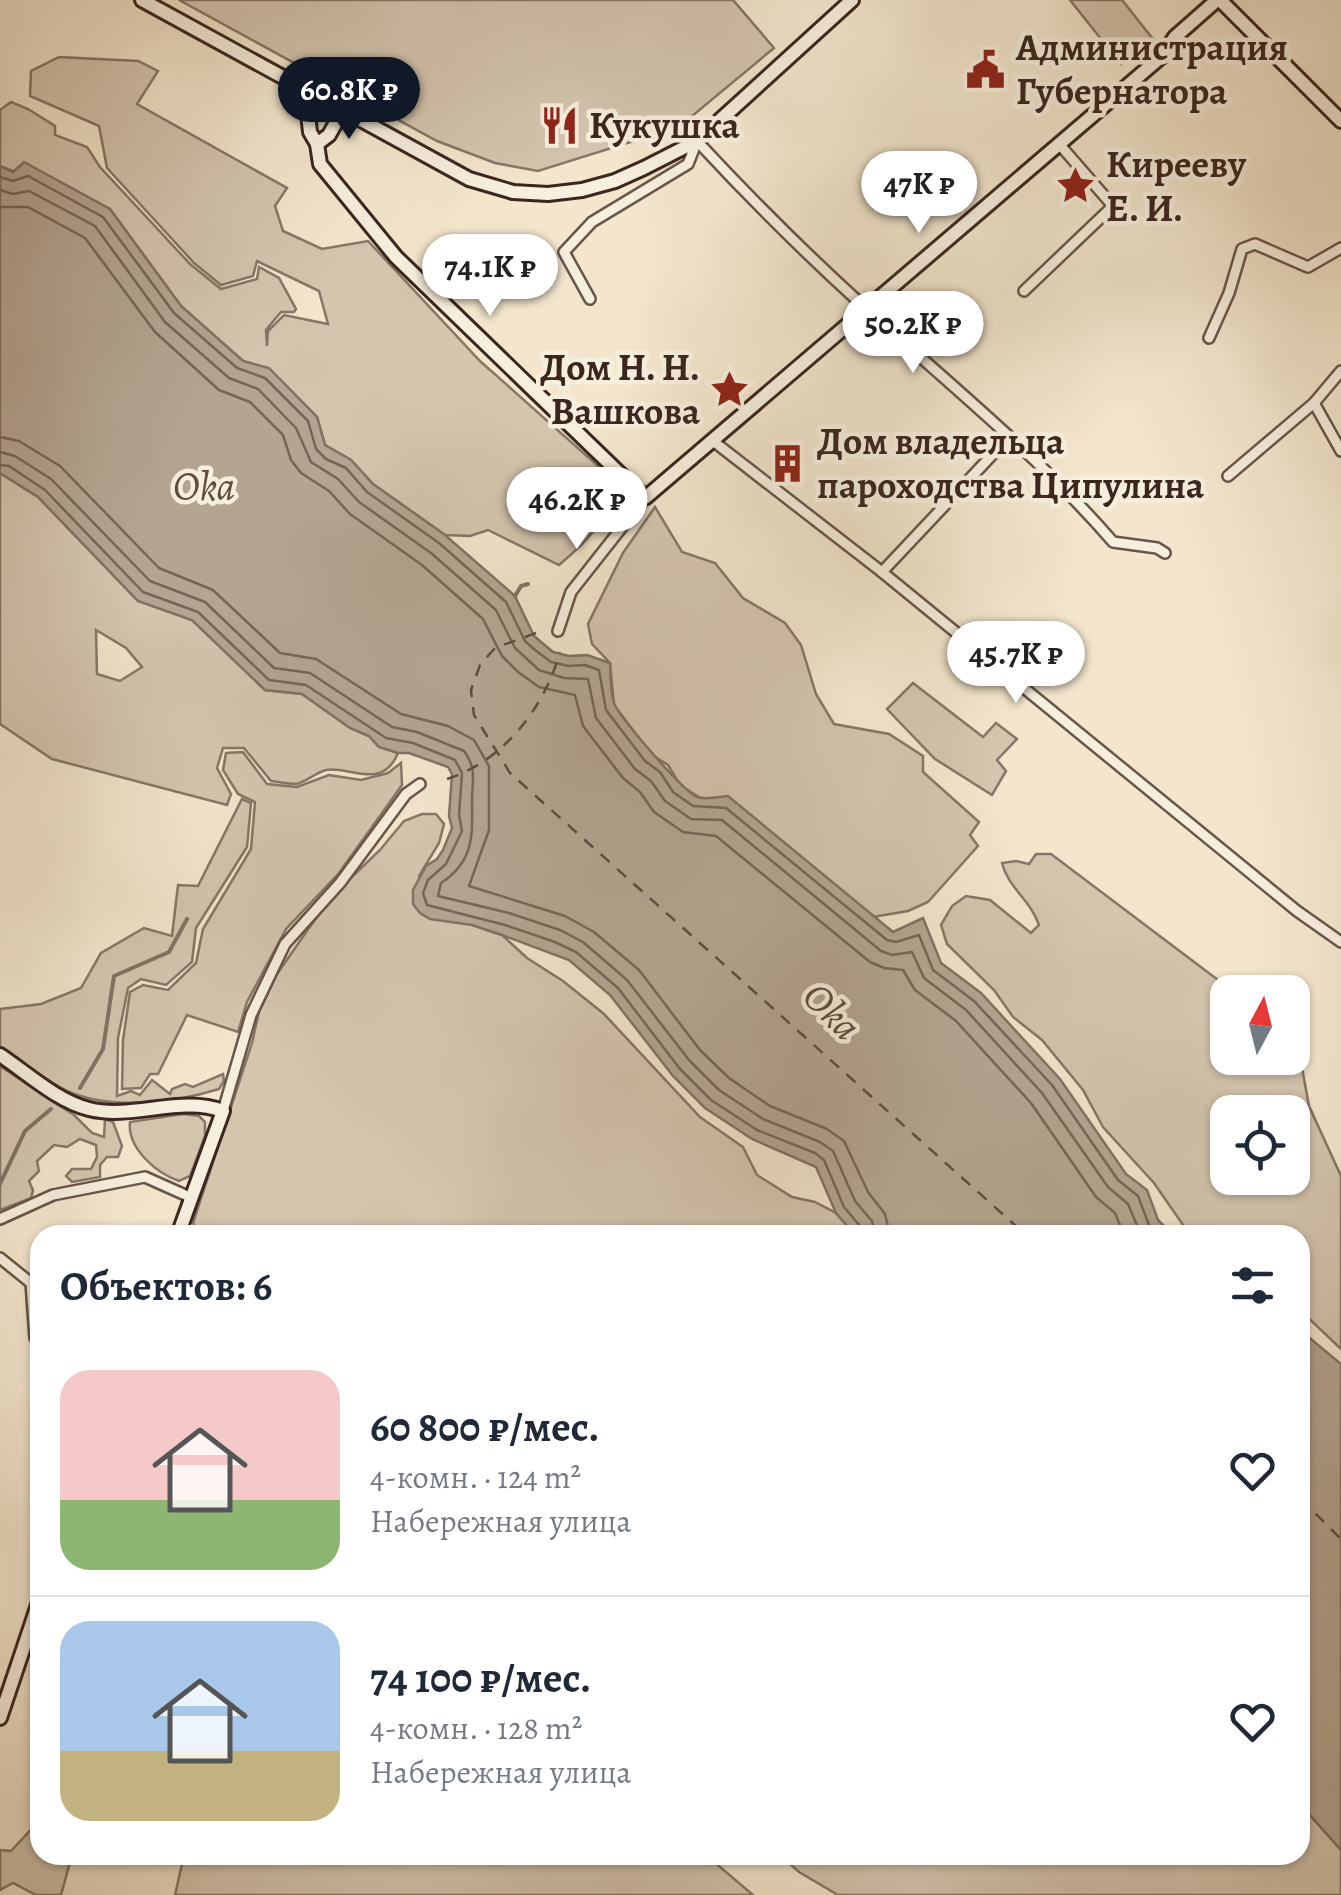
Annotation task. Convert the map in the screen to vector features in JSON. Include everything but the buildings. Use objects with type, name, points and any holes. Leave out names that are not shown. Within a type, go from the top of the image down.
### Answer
[{"type":"street","points":[[142,0],[468,178],[513,192],[548,194],[615,182],[697,141],[852,0]]},
{"type":"street","points":[[558,631],[571,592],[645,498],[1060,145],[1161,57],[1175,37],[1218,0],[1341,121]]},
{"type":"street","points":[[313,92],[308,114],[320,164],[396,257],[645,498]]},
{"type":"street","points":[[317,144],[329,134],[344,108]]},
{"type":"street","points":[[590,299],[564,252],[592,222],[688,164],[697,141]]},
{"type":"street","points":[[697,141],[866,309],[1072,494],[1113,542],[1166,553]]},
{"type":"street","points":[[1024,291],[1112,206],[1060,145]]},
{"type":"street","points":[[1208,338],[1229,293],[1242,250],[1255,244],[1308,267],[1320,264],[1341,248]]},
{"type":"street","points":[[1228,476],[1314,404],[1341,371]]},
{"type":"street","points":[[1314,404],[1341,451]]},
{"type":"street","points":[[882,572],[1009,437]]},
{"type":"street","points":[[713,442],[882,572],[1341,942]]},
{"type":"street","points":[[184,1225],[251,1014],[285,944],[340,883],[406,794],[420,784]]},
{"type":"street","points":[[0,1056],[90,1110],[195,1106],[223,1110]]},
{"type":"street","points":[[0,1219],[53,1195],[145,1176],[192,1198]]},
{"type":"street","points":[[0,1258],[30,1282]]},
{"type":"street","points":[[0,1718],[30,1628]]},
{"type":"shaded area","points":[[179,0],[733,0],[774,48],[679,127],[538,171],[495,163],[437,141]]},
{"type":"shaded area","points":[[1070,0],[1122,0],[1153,39],[1121,64]]},
{"type":"shaded area","points":[[59,57],[138,61],[158,71],[137,104],[287,188],[275,206],[283,231],[322,249],[368,241],[480,361],[598,466],[606,496],[604,509],[600,522],[583,544],[559,565],[488,530],[470,536],[445,535],[373,484],[351,460],[325,445],[317,417],[269,369],[243,361],[181,306],[110,209],[0,166],[0,110],[11,102],[55,126],[55,135],[87,147],[100,167],[190,264],[221,289],[257,279],[259,267],[279,278],[296,309],[281,312],[266,330],[267,346],[268,331],[284,315],[328,324],[319,291],[257,261],[253,276],[221,285],[194,263],[107,168],[99,126],[30,96],[31,71]]},
{"type":"shaded area","points":[[0,473],[38,497],[138,601],[192,620],[265,690],[302,694],[350,728],[369,736],[379,747],[398,753],[391,765],[374,774],[334,769],[293,784],[271,781],[244,748],[223,748],[217,768],[231,794],[227,805],[52,759],[0,724]],"holes":[[[96,630],[126,648],[142,667],[120,681],[97,674]]]},
{"type":"shaded area","points":[[655,507],[682,552],[715,563],[743,598],[785,623],[801,645],[816,694],[834,724],[889,734],[923,756],[923,772],[979,822],[970,835],[978,846],[928,902],[908,911],[873,917],[821,875],[680,785],[668,765],[652,755],[614,705],[610,663],[592,644],[588,624],[623,553]]},
{"type":"shaded area","points":[[913,683],[983,737],[996,723],[1017,739],[997,760],[1006,771],[992,795],[935,759],[887,709]]},
{"type":"shaded area","points":[[243,752],[267,784],[297,787],[329,775],[361,780],[388,773],[401,763],[402,785],[339,873],[286,929],[247,1002],[238,1032],[187,1015],[158,1074],[150,1074],[141,1088],[122,1089],[123,1040],[130,992],[143,985],[168,990],[196,963],[203,929],[251,849],[255,802],[238,794],[223,770],[226,753]]},
{"type":"shaded area","points":[[242,799],[251,803],[247,847],[196,928],[192,962],[166,985],[141,979],[128,988],[118,1038],[117,1096],[131,1091],[140,1095],[152,1080],[170,1094],[172,1089],[185,1084],[193,1087],[223,1074],[219,1089],[162,1101],[101,1101],[65,1090],[0,1046],[0,1009],[41,1004],[81,988],[101,953],[144,928],[172,936],[178,885],[198,886]]},
{"type":"shaded area","points":[[436,814],[444,824],[439,843],[419,876],[472,925],[502,935],[604,1014],[700,1117],[743,1147],[757,1175],[792,1197],[815,1202],[836,1213],[846,1225],[194,1225],[259,1012],[277,974],[330,898],[404,821]]},
{"type":"shaded area","points":[[1036,854],[1051,854],[1211,975],[1210,1075],[1303,1075],[1307,1095],[1210,1095],[1210,1195],[1310,1195],[1310,1108],[1341,1176],[1341,1349],[1310,1320],[1310,1225],[1183,1225],[1154,1183],[1103,1127],[1083,1090],[1042,1040],[1013,1017],[994,990],[947,944],[941,925],[952,906],[966,896],[990,900],[1031,933],[1039,925],[1002,863],[1029,864]]},
{"type":"shaded area","points":[[0,1066],[74,1115],[92,1133],[104,1137],[105,1119],[113,1122],[122,1146],[118,1157],[107,1157],[100,1165],[100,1177],[72,1182],[66,1176],[72,1169],[91,1169],[97,1157],[96,1145],[80,1139],[67,1147],[54,1145],[37,1161],[39,1171],[29,1181],[31,1198],[0,1210]]},
{"type":"shaded area","points":[[183,1114],[199,1116],[205,1122],[205,1136],[190,1176],[179,1181],[161,1172],[138,1150],[130,1122]]},
{"type":"shaded area","points":[[1310,1815],[1341,1850],[1341,1895],[838,1895],[791,1865],[1310,1865]]},
{"type":"shaded area","points":[[30,1831],[30,1865],[69,1865],[61,1895],[36,1895],[13,1883],[0,1890],[0,1850],[11,1851]]},
{"type":"shaded area","points":[[182,1865],[718,1865],[753,1895],[175,1895]]},
{"type":"water","name":"Oka","points":[[24,162],[110,209],[181,306],[243,361],[269,368],[317,417],[325,445],[351,460],[373,484],[445,535],[515,596],[534,636],[553,652],[587,655],[610,663],[612,694],[618,711],[690,792],[704,798],[728,796],[893,932],[923,918],[941,963],[981,993],[1060,1079],[1126,1174],[1147,1190],[1163,1225],[846,1225],[836,1213],[816,1167],[752,1139],[705,1108],[673,1076],[610,995],[569,960],[472,925],[430,919],[420,913],[413,904],[413,890],[426,866],[443,850],[452,828],[452,774],[448,767],[379,747],[369,736],[350,728],[302,694],[265,690],[192,620],[138,601],[38,497],[0,473],[0,166],[13,172]]},
{"type":"water","points":[[1310,1338],[1341,1364],[1341,1850],[1310,1815]]},
{"type":"waterway","points":[[515,596],[521,586],[528,584]]},
{"type":"waterway","points":[[80,1088],[103,1049],[114,976],[169,952],[187,919]]},
{"type":"waterway","points":[[0,1184],[25,1131],[51,1109]]},
{"type":"ferry route","points":[[536,633],[495,648],[480,665],[471,690],[474,715],[510,773],[1015,1225]]},
{"type":"ferry route","points":[[447,779],[486,760],[518,730],[543,693],[560,652]]},
{"type":"ferry route","points":[[1310,1508],[1341,1539]]},
{"type":"place","name":"Администрация Губернатора","points":[[986,69]]},
{"type":"place","name":"Кукушка","points":[[559,125]]},
{"type":"place","name":"Кирееву Е. И.","points":[[1076,186]]},
{"type":"place","name":"Дом Н. Н. Вашкова","points":[[730,389]]},
{"type":"place","name":"Дом владельца пароходства Ципулина","points":[[787,463]]}]
